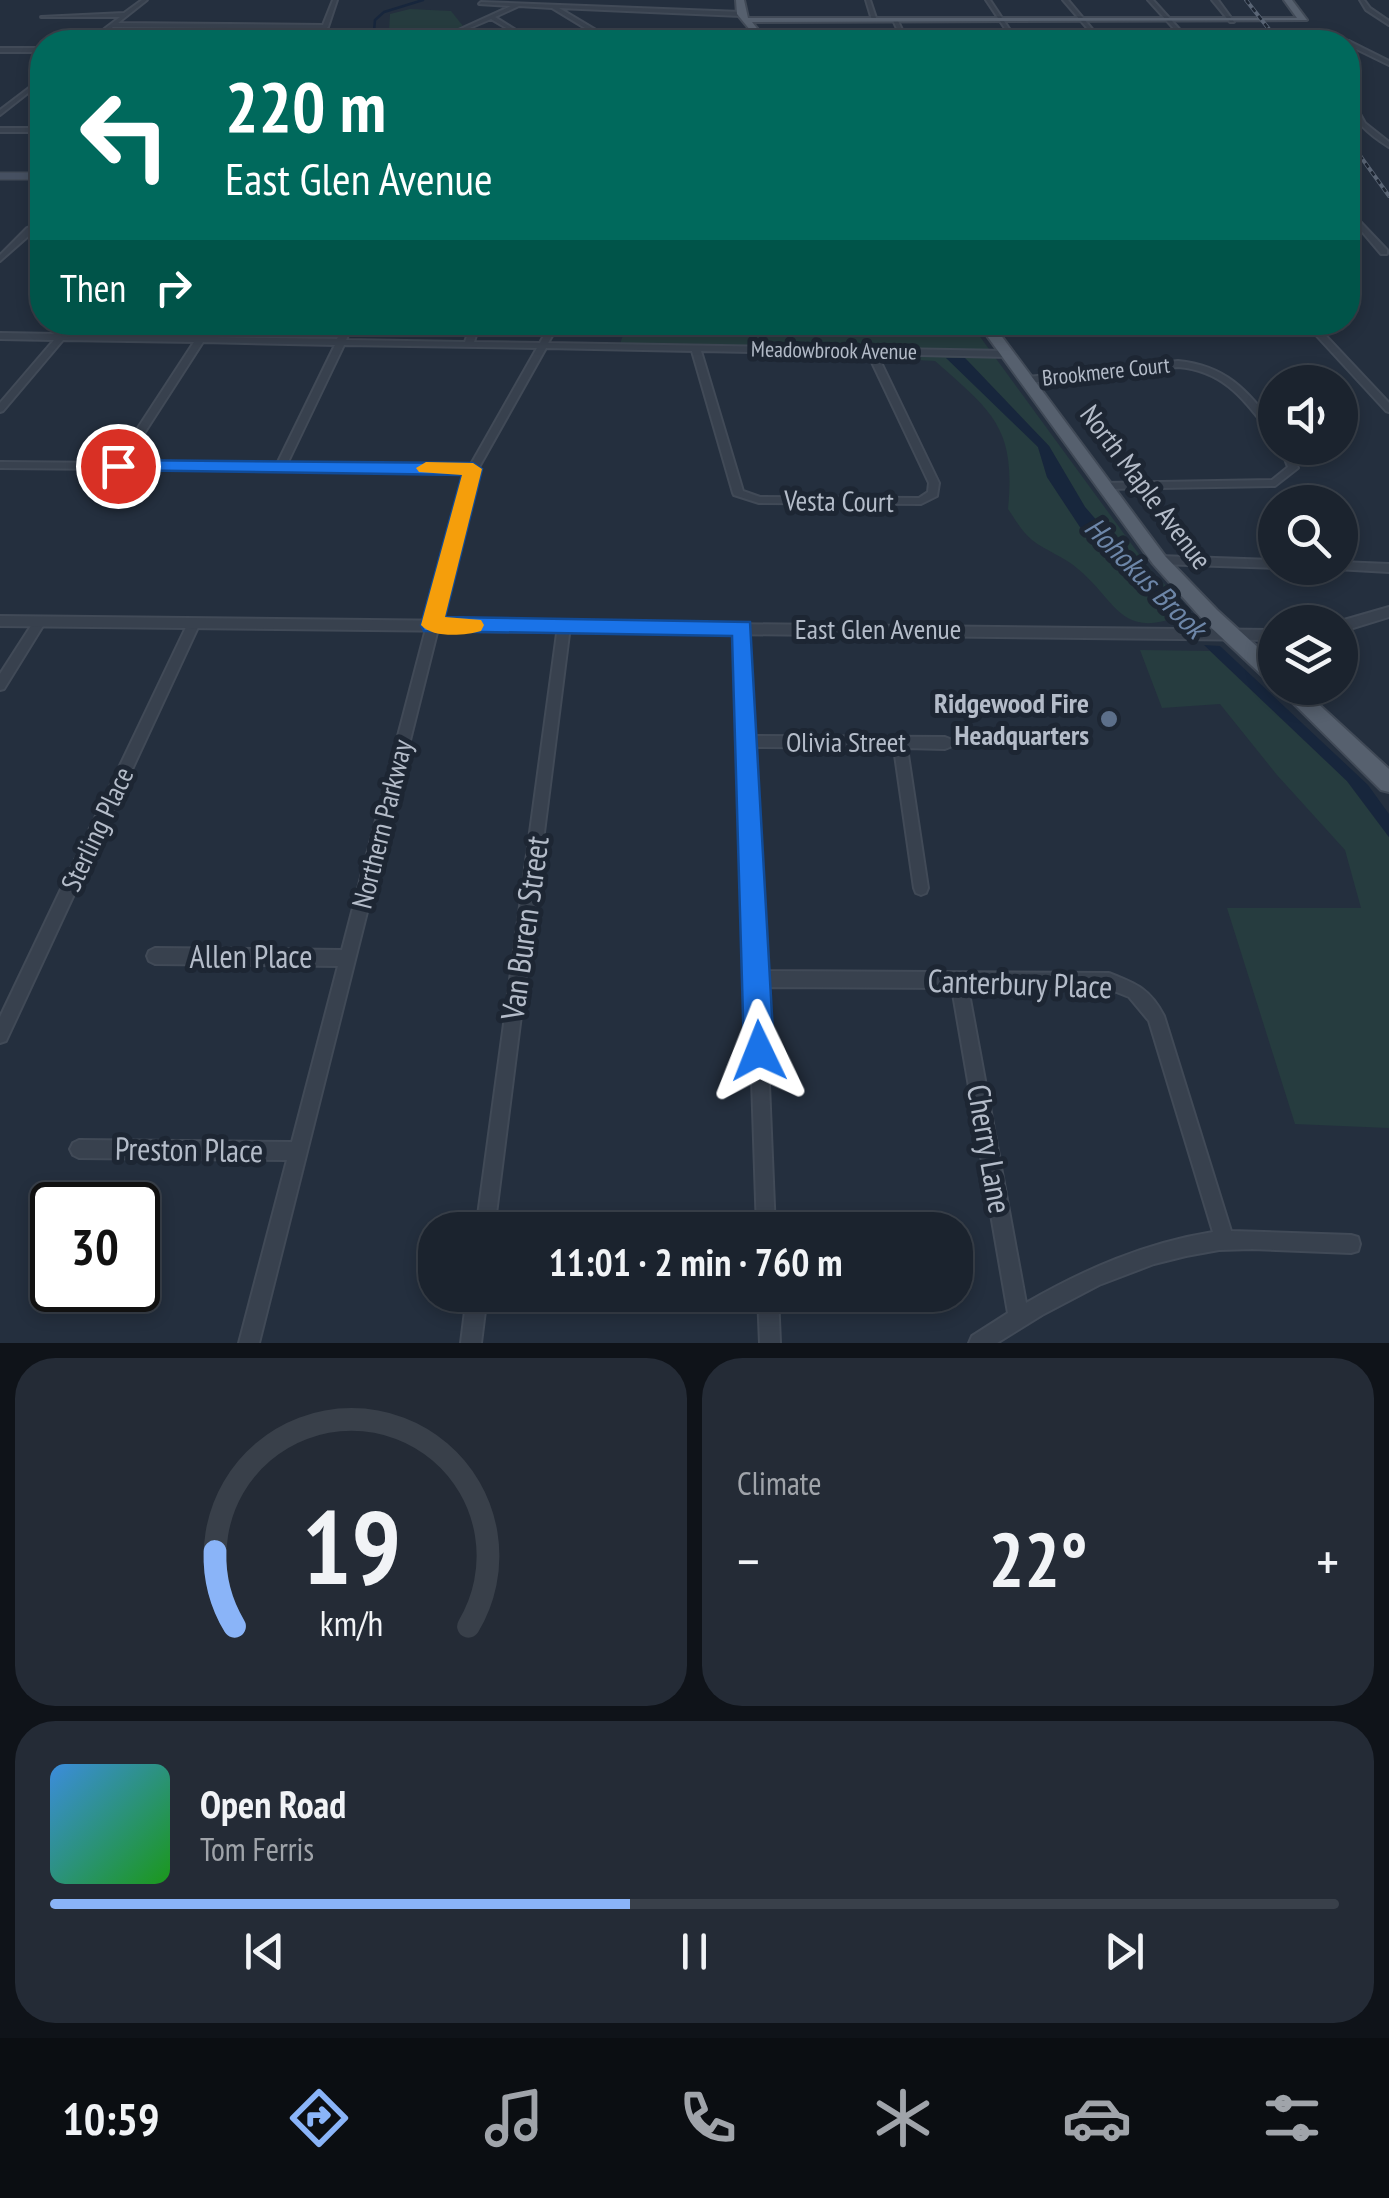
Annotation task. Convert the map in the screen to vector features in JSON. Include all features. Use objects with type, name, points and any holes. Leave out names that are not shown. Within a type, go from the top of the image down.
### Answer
[{"type":"main road","points":[[740,0],[743,16],[754,30]]},
{"type":"main road","points":[[743,16],[1310,21],[1291,0]]},
{"type":"main road","points":[[0,176],[30,176]]},
{"type":"main road","name":"North Maple Avenue","points":[[994,335],[1159,560],[1220,632],[1258,662]]},
{"type":"main road","points":[[1306,705],[1389,783]]},
{"type":"street","points":[[106,30],[145,0]]},
{"type":"street","points":[[112,25],[326,26],[335,0]]},
{"type":"street","points":[[868,0],[875,20]]},
{"type":"street","points":[[988,0],[1008,30]]},
{"type":"street","points":[[1064,0],[1090,30]]},
{"type":"street","points":[[1150,0],[1178,30]]},
{"type":"street","points":[[1215,0],[1232,22]]},
{"type":"street","points":[[1362,0],[1389,23]]},
{"type":"street","points":[[482,2],[743,16]]},
{"type":"street","points":[[462,30],[521,2]]},
{"type":"street","points":[[554,6],[592,30]]},
{"type":"street","points":[[44,17],[124,16]]},
{"type":"street","points":[[492,17],[513,30]]},
{"type":"street","points":[[896,20],[901,30]]},
{"type":"street","points":[[1360,49],[1389,63]]},
{"type":"street","points":[[0,50],[30,50]]},
{"type":"street","points":[[0,113],[30,89]]},
{"type":"street","points":[[1360,120],[1389,146]]},
{"type":"street","points":[[0,130],[30,130]]},
{"type":"street","points":[[1360,225],[1384,252]]},
{"type":"street","points":[[0,259],[30,230]]},
{"type":"street","points":[[118,466],[204,335]]},
{"type":"street","points":[[281,467],[344,335]]},
{"type":"street","points":[[469,344],[472,335]]},
{"type":"street","name":"Northern Parkway","points":[[249,1343],[473,469],[550,335]]},
{"type":"street","points":[[1320,335],[1389,408]]},
{"type":"street","name":"Meadowbrook Avenue","points":[[0,336],[1008,354]]},
{"type":"street","points":[[0,409],[61,337]]},
{"type":"street","name":"Vesta Court","points":[[696,348],[738,493],[759,500],[922,501],[933,494],[934,483],[871,351]]},
{"type":"street","name":"Brookmere Court","points":[[1028,380],[1198,365],[1235,383],[1258,412]]},
{"type":"street","points":[[0,465],[473,469]]},
{"type":"street","points":[[1105,486],[1149,482],[1275,483],[1292,465]]},
{"type":"street","points":[[1159,560],[1258,563]]},
{"type":"street","points":[[1358,567],[1389,568]]},
{"type":"street","points":[[1358,621],[1389,612]]},
{"type":"street","name":"East Glen Avenue","points":[[0,621],[1258,634]]},
{"type":"street","points":[[0,685],[40,621]]},
{"type":"street","name":"Sterling Place","points":[[0,1035],[194,623]]},
{"type":"street","name":"Van Buren Street","points":[[488,1212],[564,626]]},
{"type":"street","points":[[743,628],[765,1212]]},
{"type":"street","name":"Olivia Street","points":[[747,742],[945,743]]},
{"type":"street","points":[[900,742],[921,888]]},
{"type":"street","name":"Allen Place","points":[[155,956],[348,958]]},
{"type":"street","name":"Canterbury Place","points":[[756,980],[1123,984],[1147,1002],[1156,1016],[1225,1240]]},
{"type":"street","name":"Cherry Lane","points":[[959,980],[1019,1318]]},
{"type":"street","name":"Preston Place","points":[[79,1148],[298,1151]]},
{"type":"street","points":[[978,1343],[1069,1287],[1162,1251],[1225,1240],[1350,1244]]},
{"type":"street","points":[[470,1343],[475,1312]]},
{"type":"street","points":[[769,1312],[770,1343]]},
{"type":"green space","points":[[410,9],[451,11],[463,26],[454,30],[389,30],[390,14]]},
{"type":"green space","points":[[623,335],[979,335],[1149,568],[1187,613],[1165,621],[1134,621],[1113,606],[1073,565],[1028,537],[1008,509],[1008,459],[996,424],[972,394],[935,361],[620,344]],"holes":[[[965,358],[1049,446],[1085,507],[1129,558],[1183,610],[1080,527],[1047,477],[1038,447]]]},
{"type":"green space","points":[[1140,650],[1210,651],[1258,697],[1258,705],[1267,705],[1347,781],[1389,837],[1389,1128],[1295,1124],[1227,908],[1361,908],[1345,850],[1220,704],[1162,708]]},
{"type":"water","name":"Hohokus Brook","points":[[946,358],[965,358],[1049,446],[1085,507],[1129,558],[1184,609],[1168,614],[1080,527],[1047,477],[1038,447]]},
{"type":"water","points":[[1204,645],[1220,646],[1258,682],[1258,696]]},
{"type":"water","points":[[1267,705],[1283,705],[1368,785],[1389,814],[1389,837],[1347,781]]},
{"type":"waterway","name":"Hohokus Brook","points":[[374,30],[375,20],[384,12],[423,0]]},
{"type":"waterway","name":"Hohokus Brook","points":[[1174,609],[1196,630]]},
{"type":"railway","points":[[1246,0],[1270,30]]},
{"type":"railway","points":[[1360,156],[1389,196]]},
{"type":"slow traffic","points":[[426,468],[473,469],[432,625],[473,625]]},
{"type":"place","name":"Ridgewood Fire Headquarters","points":[[1109,719]]},
{"type":"route","points":[[118,466],[473,469],[432,625],[743,628],[759,1051]]}]
